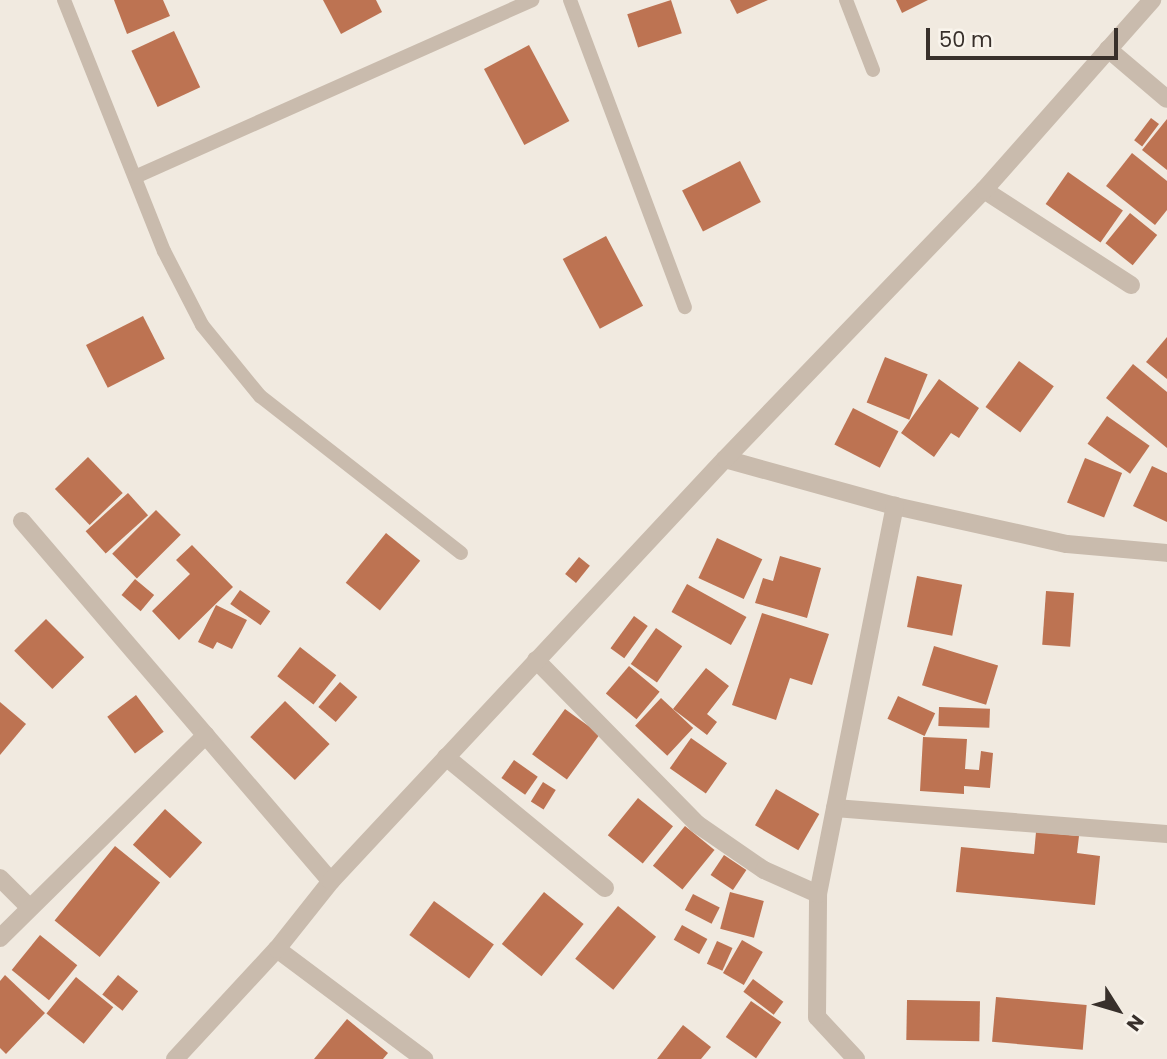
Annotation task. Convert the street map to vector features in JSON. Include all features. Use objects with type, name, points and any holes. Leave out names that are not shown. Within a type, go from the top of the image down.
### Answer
[{"type":"street","points":[[175,1059],[277,949],[331,881],[725,459],[984,190],[1152,0]]},
{"type":"street","points":[[1108,49],[1167,99]]},
{"type":"street","points":[[984,190],[1131,285]]},
{"type":"street","points":[[725,459],[895,506],[1067,544],[1167,553]]},
{"type":"street","points":[[856,1059],[817,1017],[818,894],[895,506]]},
{"type":"street","points":[[22,521],[331,881]]},
{"type":"street","points":[[536,660],[696,824],[764,870],[818,894]]},
{"type":"street","points":[[0,938],[206,735]]},
{"type":"street","points":[[446,757],[605,888]]},
{"type":"street","points":[[835,808],[1167,834]]},
{"type":"street","points":[[0,878],[30,908]]},
{"type":"street","points":[[277,949],[424,1059]]},
{"type":"lane","points":[[64,0],[164,251],[202,325],[260,396],[461,553]]},
{"type":"lane","points":[[135,177],[532,0]]},
{"type":"lane","points":[[570,0],[685,307]]},
{"type":"lane","points":[[846,0],[873,70]]},
{"type":"building","points":[[114,0],[163,0],[170,16],[127,34]]},
{"type":"building","points":[[323,0],[376,0],[382,12],[341,34]]},
{"type":"building","points":[[671,0],[682,33],[638,48],[627,14]]},
{"type":"building","points":[[730,0],[768,0],[737,14]]},
{"type":"building","points":[[896,0],[928,0],[902,13]]},
{"type":"building","points":[[174,31],[200,87],[158,107],[131,51]]},
{"type":"building","points":[[529,45],[569,121],[524,145],[484,69]]},
{"type":"building","points":[[1151,118],[1159,124],[1142,146],[1134,140]]},
{"type":"building","points":[[1167,119],[1167,170],[1142,150]]},
{"type":"building","points":[[1132,153],[1167,181],[1167,210],[1155,225],[1106,186]]},
{"type":"building","points":[[740,161],[761,202],[703,231],[682,191]]},
{"type":"building","points":[[1068,172],[1123,210],[1101,242],[1046,204]]},
{"type":"building","points":[[1130,213],[1157,235],[1133,265],[1105,243]]},
{"type":"building","points":[[606,236],[643,306],[600,329],[563,259]]},
{"type":"building","points":[[143,316],[165,359],[108,388],[86,345]]},
{"type":"building","points":[[1167,337],[1167,379],[1146,362]]},
{"type":"building","points":[[885,357],[928,374],[909,420],[867,402]]},
{"type":"building","points":[[1019,361],[1054,386],[1020,432],[985,407]]},
{"type":"building","points":[[1133,364],[1167,392],[1167,448],[1106,398]]},
{"type":"building","points":[[939,379],[979,408],[959,438],[951,433],[934,457],[901,433]]},
{"type":"building","points":[[853,408],[898,431],[880,468],[834,445]]},
{"type":"building","points":[[1107,416],[1150,446],[1130,474],[1087,444]]},
{"type":"building","points":[[88,457],[123,493],[90,525],[55,489]]},
{"type":"building","points":[[1085,458],[1122,473],[1104,517],[1067,503]]},
{"type":"building","points":[[1152,466],[1167,473],[1167,522],[1133,506]]},
{"type":"building","points":[[128,493],[148,515],[106,553],[86,531]]},
{"type":"building","points":[[156,510],[181,535],[137,579],[112,554]]},
{"type":"building","points":[[386,533],[420,561],[380,610],[346,583]]},
{"type":"building","points":[[717,538],[762,559],[744,599],[698,578]]},
{"type":"building","points":[[192,545],[233,587],[179,640],[152,611],[190,574],[176,560]]},
{"type":"building","points":[[780,556],[821,568],[807,618],[755,603],[763,578],[773,581]]},
{"type":"building","points":[[579,557],[590,566],[576,583],[565,574]]},
{"type":"building","points":[[917,576],[962,585],[952,636],[907,627]]},
{"type":"building","points":[[135,579],[154,595],[141,611],[122,595]]},
{"type":"building","points":[[687,584],[746,617],[731,645],[671,612]]},
{"type":"building","points":[[240,590],[270,611],[261,625],[230,604]]},
{"type":"building","points":[[1046,591],[1074,593],[1070,647],[1042,645]]},
{"type":"building","points":[[216,605],[247,620],[232,649],[217,642],[213,649],[198,642]]},
{"type":"building","points":[[762,613],[829,634],[812,685],[790,678],[776,720],[732,705]]},
{"type":"building","points":[[634,616],[648,626],[624,658],[610,648]]},
{"type":"building","points":[[46,619],[84,657],[52,689],[14,651]]},
{"type":"building","points":[[656,628],[682,646],[657,682],[631,664]]},
{"type":"building","points":[[934,646],[998,666],[986,705],[922,685]]},
{"type":"building","points":[[300,647],[336,675],[313,704],[277,676]]},
{"type":"building","points":[[629,666],[660,692],[637,719],[606,694]]},
{"type":"building","points":[[706,668],[729,686],[707,714],[717,722],[707,735],[673,709]]},
{"type":"building","points":[[340,682],[357,697],[336,722],[318,707]]},
{"type":"building","points":[[136,695],[164,732],[135,753],[107,717]]},
{"type":"building","points":[[898,696],[935,713],[925,736],[887,719]]},
{"type":"building","points":[[661,698],[693,728],[667,756],[635,726]]},
{"type":"building","points":[[285,701],[330,744],[295,780],[250,737]]},
{"type":"building","points":[[0,702],[26,724],[0,755]]},
{"type":"building","points":[[939,707],[990,709],[989,728],[938,726]]},
{"type":"building","points":[[565,709],[600,734],[567,780],[532,754]]},
{"type":"building","points":[[923,737],[967,739],[965,769],[979,770],[981,751],[993,753],[990,788],[964,786],[964,794],[920,791]]},
{"type":"building","points":[[691,738],[727,763],[706,794],[670,768]]},
{"type":"building","points":[[514,760],[538,777],[525,795],[501,778]]},
{"type":"building","points":[[543,782],[556,790],[544,809],[531,802]]},
{"type":"building","points":[[776,789],[819,814],[798,850],[755,825]]},
{"type":"building","points":[[638,798],[673,826],[643,864],[608,835]]},
{"type":"building","points":[[165,809],[202,842],[170,878],[133,845]]},
{"type":"building","points":[[685,826],[715,850],[682,890],[653,866]]},
{"type":"building","points":[[1036,832],[1079,836],[1077,853],[1100,856],[1095,905],[956,892],[961,847],[1034,854]]},
{"type":"building","points":[[115,846],[160,883],[100,957],[55,921]]},
{"type":"building","points":[[724,855],[746,870],[733,890],[711,875]]},
{"type":"building","points":[[544,892],[584,924],[541,976],[502,944]]},
{"type":"building","points":[[730,892],[764,901],[754,938],[720,929]]},
{"type":"building","points":[[693,894],[720,908],[712,924],[685,910]]},
{"type":"building","points":[[434,901],[494,944],[469,978],[409,935]]},
{"type":"building","points":[[618,906],[656,937],[613,990],[575,959]]},
{"type":"building","points":[[682,925],[707,939],[699,954],[674,940]]},
{"type":"building","points":[[40,935],[77,965],[49,1000],[12,970]]},
{"type":"building","points":[[742,940],[763,952],[744,985],[723,973]]},
{"type":"building","points":[[717,941],[733,948],[722,971],[707,964]]},
{"type":"building","points":[[5,975],[45,1013],[6,1054],[0,1048],[0,981]]},
{"type":"building","points":[[118,975],[138,991],[122,1011],[102,994]]},
{"type":"building","points":[[76,977],[113,1007],[84,1044],[46,1014]]},
{"type":"building","points":[[753,979],[783,1002],[774,1015],[743,992]]},
{"type":"building","points":[[996,997],[1087,1005],[1083,1050],[992,1042]]},
{"type":"building","points":[[907,1000],[980,1001],[979,1041],[906,1040]]},
{"type":"building","points":[[751,1001],[781,1022],[756,1058],[726,1037]]},
{"type":"building","points":[[347,1019],[388,1053],[383,1059],[314,1059]]},
{"type":"building","points":[[683,1025],[711,1047],[701,1059],[657,1059]]}]
